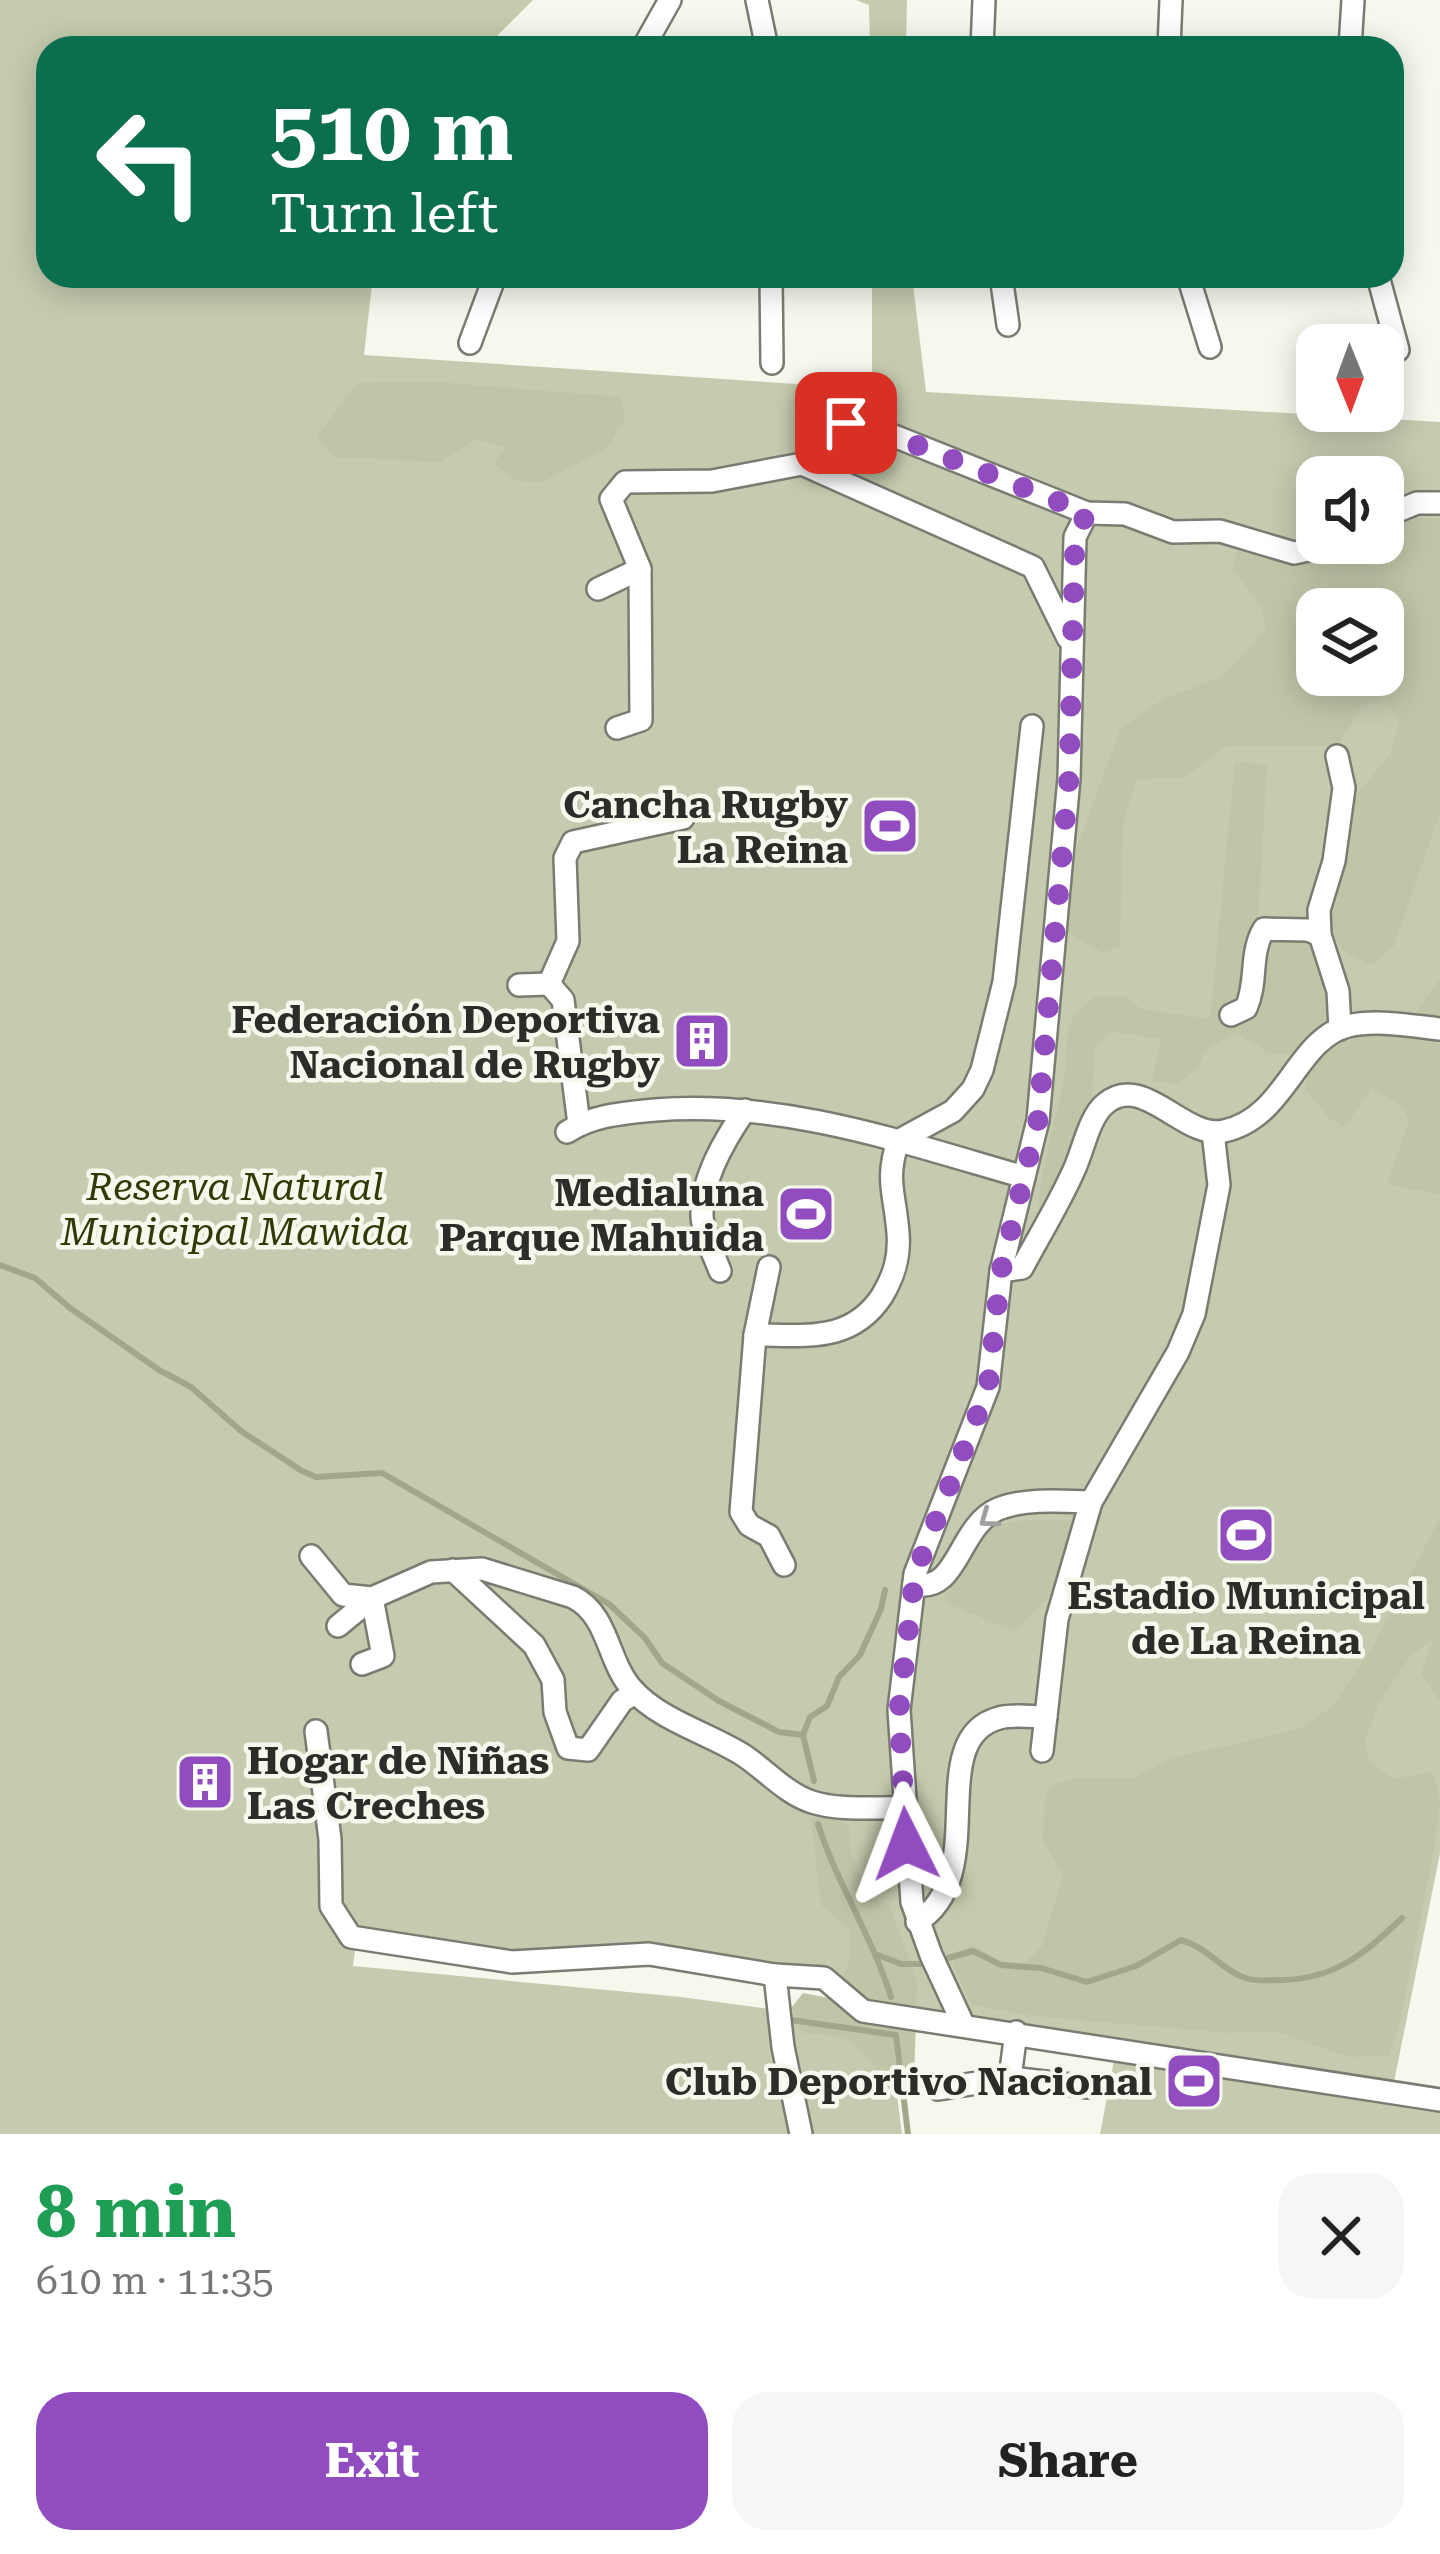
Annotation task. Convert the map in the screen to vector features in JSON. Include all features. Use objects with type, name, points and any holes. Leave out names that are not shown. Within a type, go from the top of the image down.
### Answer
[{"type":"street","points":[[650,36],[670,0]]},
{"type":"street","points":[[757,0],[764,36]]},
{"type":"street","points":[[982,36],[984,0]]},
{"type":"street","points":[[1170,36],[1171,0]]},
{"type":"street","points":[[1351,36],[1353,0]]},
{"type":"street","points":[[470,343],[491,288]]},
{"type":"street","points":[[771,288],[772,363]]},
{"type":"street","points":[[1003,288],[1008,325]]},
{"type":"street","points":[[1192,288],[1210,347]]},
{"type":"street","points":[[1381,288],[1391,324]]},
{"type":"street","points":[[617,728],[641,720],[640,569],[611,499],[625,482],[712,481],[802,464],[846,423],[879,430],[1087,513],[1125,514],[1173,532],[1220,531],[1296,553]]},
{"type":"street","points":[[802,464],[1033,567],[1070,644]]},
{"type":"street","points":[[1404,508],[1440,503]]},
{"type":"street","points":[[963,2024],[917,1922],[908,1881],[899,1710],[914,1584],[988,1388],[1001,1271],[1038,1120],[1067,800],[1075,537],[1087,513]]},
{"type":"street","points":[[598,589],[640,569]]},
{"type":"street","points":[[755,1335],[848,1330],[869,1316],[890,1283],[899,1258],[888,1172],[898,1141],[953,1111],[973,1089],[982,1070],[1004,982],[1032,726]]},
{"type":"street","points":[[1337,756],[1344,788],[1334,861],[1319,910],[1320,935],[1338,991],[1340,1029]]},
{"type":"street","points":[[549,983],[568,941],[565,858],[573,842],[683,818]]},
{"type":"street","points":[[1231,1015],[1246,1008],[1250,998],[1254,945],[1264,929],[1308,930],[1320,935]]},
{"type":"street","points":[[549,983],[563,1000],[573,1128],[620,1113],[746,1110],[825,1120],[1024,1177]]},
{"type":"street","points":[[519,985],[549,983]]},
{"type":"street","points":[[1001,1271],[1022,1268],[1073,1172],[1100,1107],[1112,1098],[1147,1099],[1198,1129],[1227,1131],[1281,1095],[1303,1059],[1340,1029],[1369,1024],[1440,1029]]},
{"type":"street","points":[[720,1271],[702,1216],[717,1160],[746,1110]]},
{"type":"street","points":[[1042,1751],[1057,1619],[1091,1502],[1178,1352],[1194,1314],[1219,1185],[1213,1132]]},
{"type":"street","points":[[769,1267],[755,1335],[741,1512],[749,1525],[769,1536],[784,1565]]},
{"type":"street","points":[[914,1584],[942,1582],[980,1520],[1000,1508],[1091,1502]]},
{"type":"street","points":[[311,1556],[343,1595],[372,1598]]},
{"type":"street","points":[[338,1626],[372,1598],[411,1579],[482,1569],[586,1604],[635,1694],[744,1756],[787,1790],[826,1805],[904,1808]]},
{"type":"street","points":[[453,1570],[534,1645],[553,1680],[555,1712],[568,1748],[588,1750],[622,1701],[635,1694]]},
{"type":"street","points":[[362,1664],[382,1656],[372,1598]]},
{"type":"street","points":[[917,1922],[938,1910],[949,1888],[955,1863],[960,1760],[968,1743],[987,1723],[1002,1716],[1046,1717]]},
{"type":"street","points":[[316,1731],[330,1839],[331,1906],[350,1937],[512,1962],[649,1954],[775,1975],[824,1978],[863,2011],[1440,2100]]},
{"type":"street","points":[[775,1975],[783,2047],[802,2134]]},
{"type":"street","points":[[1010,2078],[1016,2032]]},
{"type":"street","points":[[938,2090],[1010,2078],[1088,2087]]},
{"type":"green space","name":"Reserva Natural Municipal Mawida","points":[[0,0],[533,0],[497,36],[36,36],[36,288],[372,288],[364,355],[872,389],[872,288],[913,288],[926,392],[1296,414],[1296,432],[1404,432],[1404,420],[1440,422],[1440,1853],[1394,2082],[869,2001],[844,1977],[649,1944],[512,1951],[358,1927],[353,1966],[681,1997],[888,2025],[902,2134],[0,2134]]},
{"type":"green space","points":[[856,0],[907,0],[906,36],[870,36],[869,5]]},
{"type":"green space","points":[[439,382],[620,397],[625,419],[607,448],[541,483],[513,480],[494,463],[506,447],[476,439],[441,462],[335,457],[317,437],[357,383]]},
{"type":"green space","points":[[1440,518],[1440,812],[1394,946],[1372,965],[1342,951],[1326,917],[1353,800],[1390,754],[1399,721],[1386,702],[1362,705],[1338,745],[1225,747],[1185,777],[1136,780],[1123,824],[1120,946],[1103,953],[1067,932],[1076,850],[1120,729],[1163,699],[1222,677],[1266,629],[1260,605],[1233,569],[1237,551],[1282,560],[1404,564],[1404,522]]},
{"type":"green space","points":[[1235,762],[1267,765],[1258,920],[1276,936],[1312,941],[1330,998],[1331,1024],[1290,1053],[1267,1055],[1236,1034],[1207,1048],[1196,1070],[1177,1084],[1152,1081],[1161,1039],[1112,1032],[1095,1048],[1091,1109],[1037,1220],[1065,1075],[1068,1029],[1075,1013],[1097,996],[1126,997],[1141,1009],[1210,1019]]},
{"type":"green space","points":[[1440,979],[1440,1195],[1387,1184],[1409,1121],[1402,1106],[1371,1088],[1345,1127],[1330,1119],[1306,1090],[1308,1064],[1335,1039],[1403,1031]]},
{"type":"green space","points":[[1440,1518],[1440,1701],[1421,1674],[1433,1640],[1411,1655],[1379,1703],[1364,1743],[1370,1762],[1393,1779],[1433,1772],[1440,1801],[1400,2022],[1389,2056],[1348,2057],[1274,2031],[1229,2033],[1033,2016],[971,2005],[953,1964],[954,1954],[971,1944],[1001,1962],[1021,1967],[1042,1946],[1063,1875],[1043,1841],[1045,1795],[1055,1784],[1084,1777],[1131,1779],[1173,1758],[1299,1729],[1332,1707],[1373,1647]]},
{"type":"green space","points":[[1079,1520],[1061,1584],[1015,1632],[944,1602],[964,1561],[989,1527],[1017,1521]]},
{"type":"green space","points":[[828,1817],[849,1825],[851,1853],[869,1896],[889,1905],[917,1980],[914,2085],[892,2099],[873,2065],[846,2037],[803,2033],[791,2008],[803,1993],[834,1999],[849,1962],[851,1931],[821,1905],[811,1819]]},
{"type":"green space","name":"Club Deportivo Nacional","points":[[1115,2055],[1440,2108],[1440,2134],[1100,2134]]},
{"type":"waterway","points":[[0,1265],[35,1278],[70,1308],[191,1387],[241,1431],[302,1471],[316,1477],[382,1473],[609,1604],[645,1638],[662,1663],[719,1701],[779,1732],[803,1735]]},
{"type":"waterway","points":[[814,1781],[803,1735],[810,1717],[827,1706],[839,1677],[860,1655],[885,1590]]},
{"type":"waterway","points":[[818,1824],[891,1997]]},
{"type":"waterway","points":[[948,1958],[973,1951],[1001,1965],[1041,1968],[1087,1982],[1136,1966],[1181,1940],[1245,1978],[1301,1978],[1348,1962],[1402,1918]]},
{"type":"waterway","points":[[878,1955],[901,1964],[924,1964]]},
{"type":"waterway","points":[[791,2020],[896,2035],[908,2134]]},
{"type":"place","name":"Cancha Rugby La Reina","points":[[890,826]]},
{"type":"place","name":"Federación Deportiva Nacional de Rugby","points":[[702,1041]]},
{"type":"place","name":"Medialuna Parque Mahuida","points":[[806,1214]]},
{"type":"place","name":"Estadio Municipal de La Reina","points":[[1246,1535]]},
{"type":"place","name":"Hogar de Niñas Las Creches","points":[[205,1782]]},
{"type":"place","name":"Club Deportivo Nacional","points":[[1194,2081]]},
{"type":"route","points":[[846,423],[879,430],[1087,513],[1075,537],[1069,778],[1038,1120],[1001,1271],[988,1388],[915,1574],[899,1710],[906,1844]]}]
